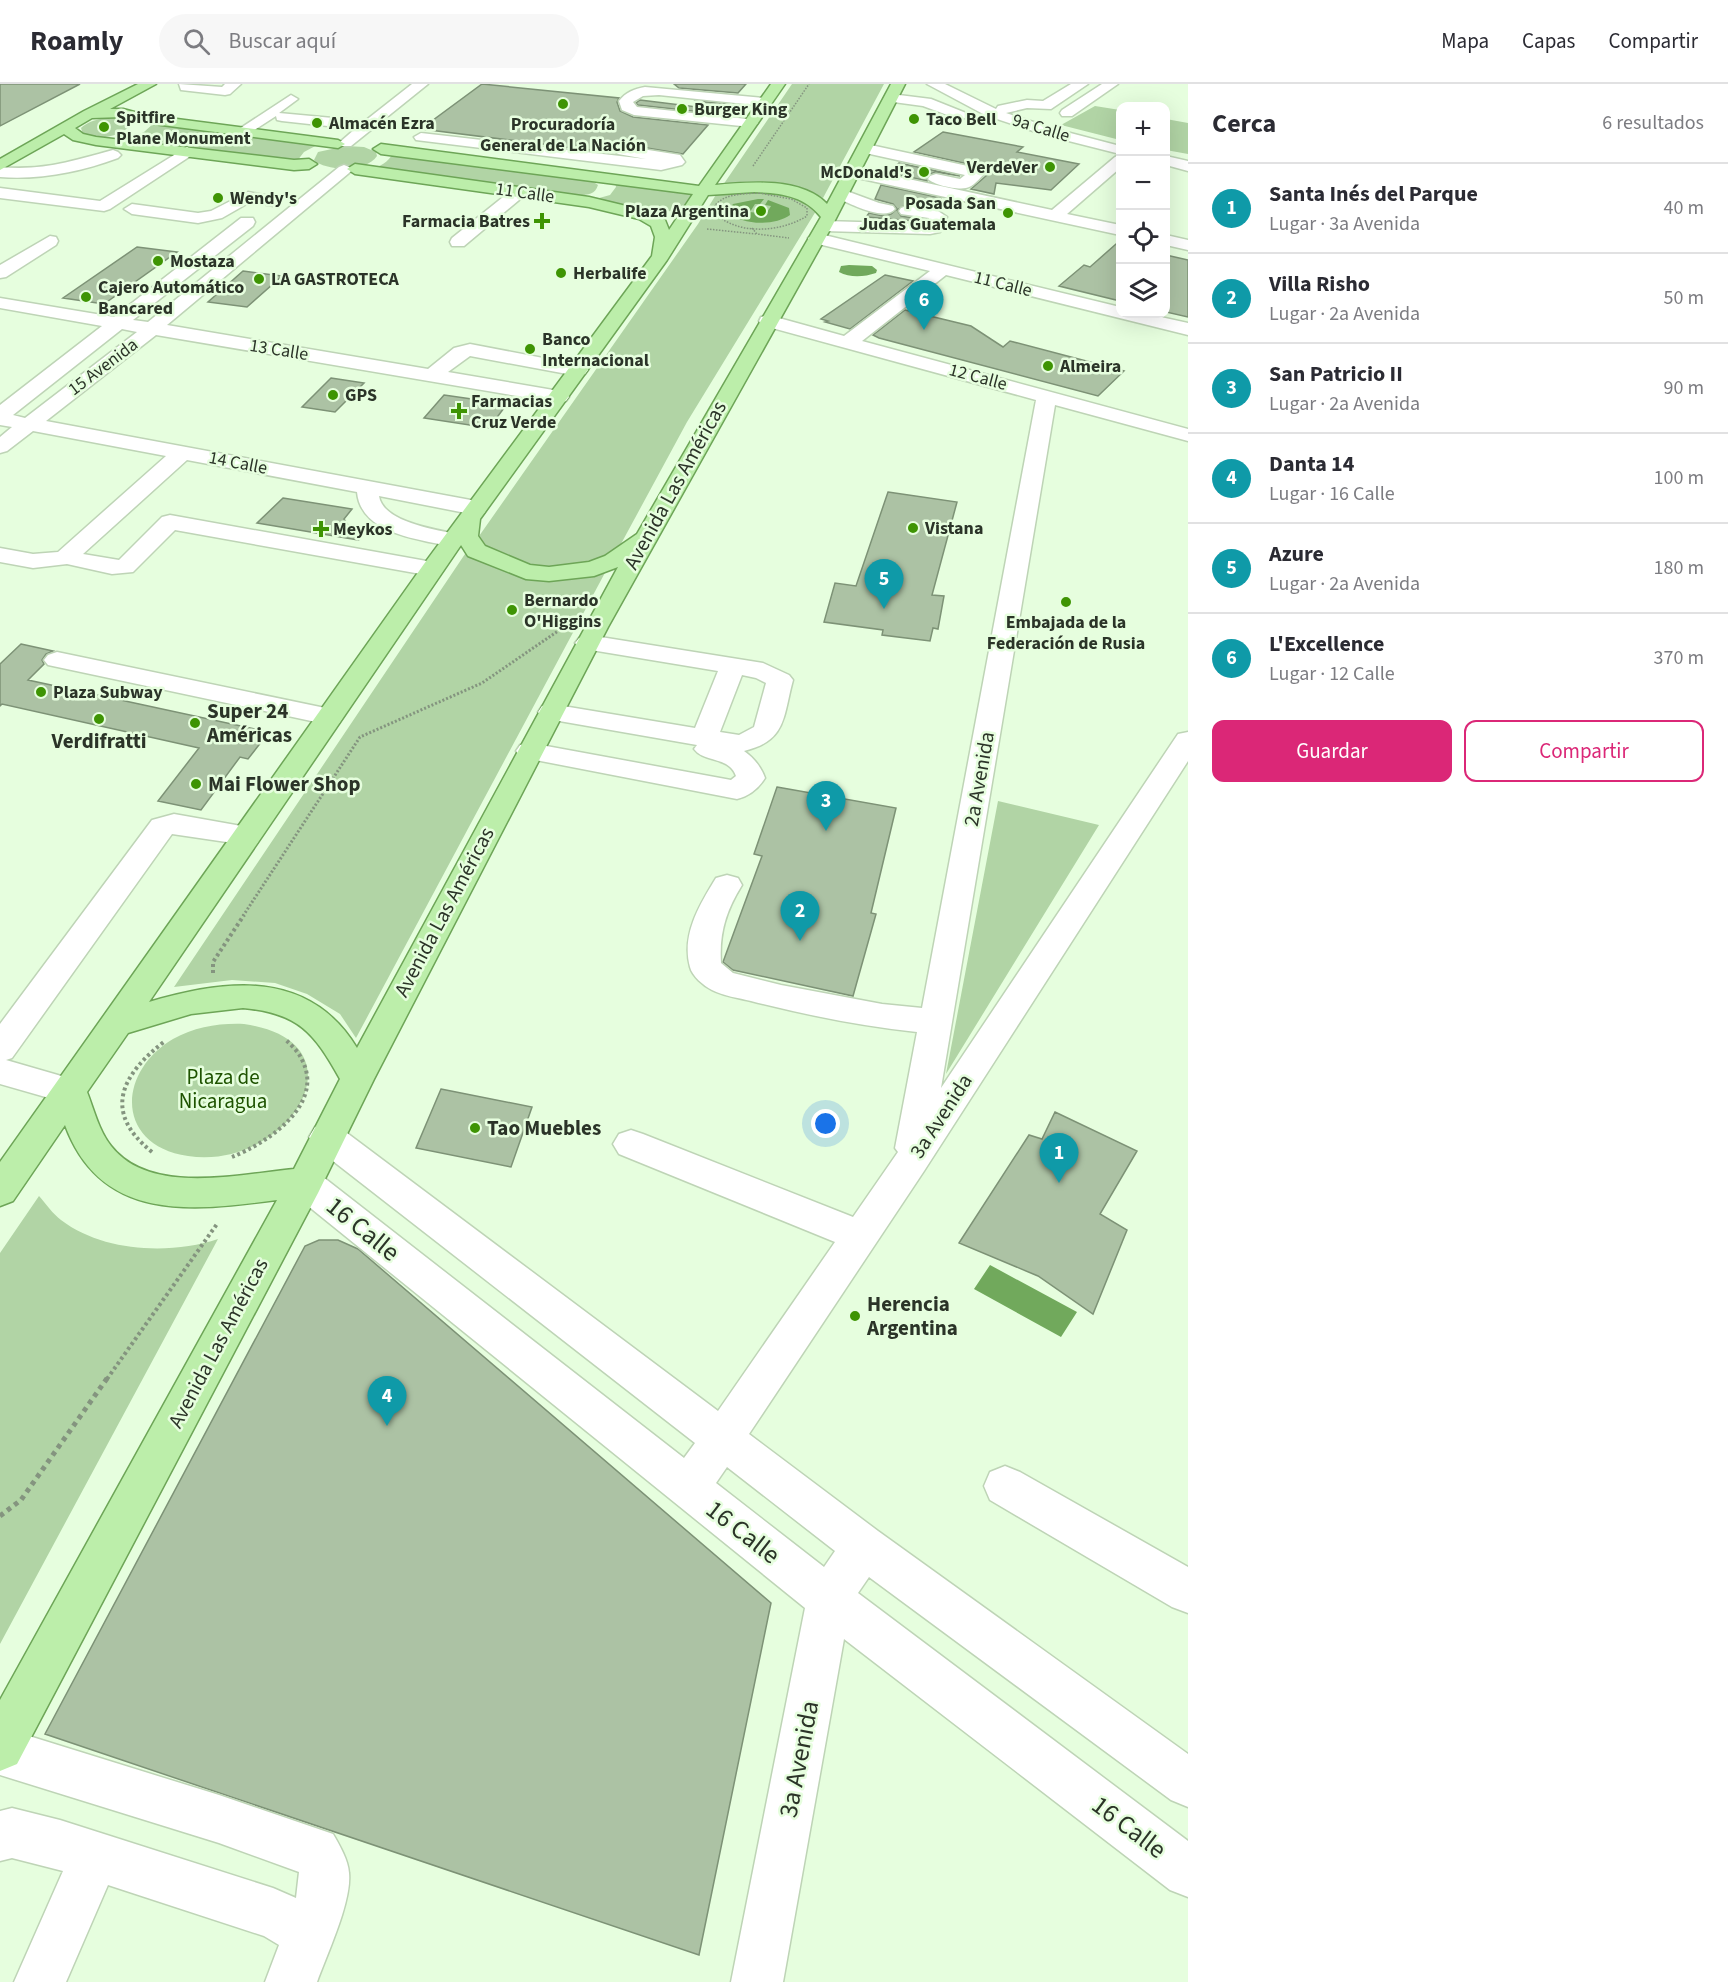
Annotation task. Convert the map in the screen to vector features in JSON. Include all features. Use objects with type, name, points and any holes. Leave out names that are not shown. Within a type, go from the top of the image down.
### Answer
[{"type":"main road","name":"Avenida Las Américas","points":[[0,1749],[305,1183],[357,1078],[645,537],[823,227],[894,92]]},
{"type":"main road","points":[[0,1191],[432,569],[661,256],[703,190],[771,93]]},
{"type":"main road","points":[[89,114],[123,113],[146,99]]},
{"type":"main road","points":[[0,168],[48,150],[123,136],[135,130],[146,99]]},
{"type":"main road","points":[[0,168],[89,114],[146,99],[186,124],[342,143]]},
{"type":"main road","points":[[66,128],[78,137],[96,141],[313,166]]},
{"type":"main road","points":[[300,139],[341,136],[365,129]]},
{"type":"main road","points":[[387,133],[394,141],[413,153]]},
{"type":"main road","name":"11 Calle","points":[[342,143],[703,190],[780,189],[802,195],[824,207],[823,227]]},
{"type":"main road","points":[[313,166],[305,159],[307,154],[313,150],[342,143]]},
{"type":"main road","points":[[71,152],[123,147],[158,148]]},
{"type":"main road","points":[[350,170],[383,161],[385,153],[377,147]]},
{"type":"main road","points":[[32,155],[53,153]]},
{"type":"main road","name":"11 Calle","points":[[313,166],[557,197],[645,215],[659,224],[663,237],[661,256]]},
{"type":"main road","points":[[638,182],[683,178],[718,168]]},
{"type":"main road","points":[[557,197],[591,196],[606,189],[604,184],[585,175]]},
{"type":"main road","points":[[472,513],[467,536],[476,551],[526,572],[549,574],[594,569],[613,561],[645,537]]},
{"type":"main road","points":[[117,1024],[183,1003],[223,996],[262,998],[291,1005],[315,1019],[333,1037],[357,1078]]},
{"type":"main road","points":[[70,1091],[87,1137],[106,1165],[137,1184],[178,1193],[235,1173],[305,1183]]},
{"type":"street","points":[[186,84],[189,88],[225,91],[234,84]]},
{"type":"street","name":"9a Calle","points":[[934,84],[990,112],[1045,130],[1116,149]]},
{"type":"street","points":[[990,112],[1027,104],[1046,106],[1081,84]]},
{"type":"street","points":[[894,92],[1020,138],[1045,130],[1111,84]]},
{"type":"street","points":[[393,85],[422,86]]},
{"type":"street","points":[[342,143],[365,129],[422,86]]},
{"type":"street","name":"9a Calle","points":[[894,92],[921,89],[963,99]]},
{"type":"street","points":[[751,123],[634,111],[627,107],[626,101],[631,96],[642,92],[659,91],[737,99],[771,93]]},
{"type":"street","points":[[243,131],[291,99]]},
{"type":"street","points":[[723,120],[737,99]]},
{"type":"street","points":[[282,117],[365,129]]},
{"type":"street","points":[[377,147],[387,133]]},
{"type":"street","points":[[421,137],[620,155]]},
{"type":"street","points":[[585,175],[620,155],[637,139]]},
{"type":"street","points":[[439,156],[460,142]]},
{"type":"street","points":[[855,167],[959,184],[966,183],[977,175],[975,172],[958,167],[868,144]]},
{"type":"street","points":[[0,193],[104,206],[187,152]]},
{"type":"street","points":[[0,168],[34,173],[82,166],[113,155]]},
{"type":"street","points":[[1170,162],[1188,166]]},
{"type":"street","points":[[1055,216],[1116,163]]},
{"type":"street","points":[[298,183],[313,166]]},
{"type":"street","points":[[855,167],[1116,229]]},
{"type":"street","name":"15 Avenida","points":[[0,447],[152,329],[350,170]]},
{"type":"street","points":[[458,242],[519,192]]},
{"type":"street","points":[[841,194],[876,208],[887,209]]},
{"type":"street","name":"15 Avenida","points":[[0,417],[279,198],[248,197],[216,215],[198,218],[132,209]]},
{"type":"street","points":[[1071,202],[1116,213]]},
{"type":"street","points":[[823,227],[930,229],[934,228],[939,217],[907,211]]},
{"type":"street","name":"11 Calle","points":[[823,227],[943,269],[1116,311]]},
{"type":"street","points":[[0,273],[50,241]]},
{"type":"street","points":[[1170,241],[1188,245]]},
{"type":"street","points":[[848,342],[943,269]]},
{"type":"street","name":"13 Calle","points":[[0,303],[559,397]]},
{"type":"street","points":[[1143,318],[1188,329]]},
{"type":"street","name":"12 Calle","points":[[768,321],[1188,435]]},
{"type":"street","points":[[432,376],[461,352],[470,350],[578,370]]},
{"type":"street","name":"2a Avenida","points":[[911,1161],[1047,396]]},
{"type":"street","name":"14 Calle","points":[[0,417],[367,487],[472,513]]},
{"type":"street","points":[[66,557],[112,567],[125,567],[145,516],[183,453]]},
{"type":"street","points":[[367,487],[370,508],[381,518],[396,525],[453,540]]},
{"type":"street","points":[[0,555],[31,562],[53,562],[145,516],[432,569]]},
{"type":"street","points":[[541,730],[704,738],[741,744],[766,731],[780,680],[770,673],[588,643]]},
{"type":"street","points":[[57,660],[330,717]]},
{"type":"street","points":[[704,738],[733,666]]},
{"type":"street","points":[[541,730],[721,752],[741,760],[748,768],[751,778],[737,790],[541,730]]},
{"type":"street","name":"3a Avenida","points":[[688,1489],[861,1236],[1188,740]]},
{"type":"street","points":[[0,1049],[162,827],[174,823],[247,836]]},
{"type":"street","points":[[727,885],[713,907],[703,941],[706,968],[723,982],[781,997],[882,1016],[936,1022]]},
{"type":"street","points":[[0,1071],[70,1091]]},
{"type":"street","points":[[327,1137],[863,1546],[1188,1784]]},
{"type":"street","points":[[631,1144],[861,1236]]},
{"type":"street","name":"16 Calle","points":[[305,1183],[688,1489],[1188,1872]]},
{"type":"street","points":[[1005,1486],[1188,1591]]},
{"type":"street","name":"3a Avenida","points":[[757,1982],[829,1599],[863,1546]]},
{"type":"street","points":[[0,1749],[315,1852],[323,1861],[324,1887],[299,1960]]},
{"type":"street","points":[[0,1836],[12,1833],[60,1845],[94,1858],[273,1913],[301,1929],[299,1960]]},
{"type":"street","points":[[40,1982],[94,1858]]},
{"type":"path","points":[[739,189],[809,84]]},
{"type":"path","points":[[752,228],[757,234],[784,237],[794,242]]},
{"type":"path","points":[[183,1003],[197,988],[212,984],[213,962],[360,737],[483,683],[561,629],[591,582],[594,569]]},
{"type":"path","points":[[0,1516],[21,1500],[235,1173],[259,1147],[293,1118],[300,1107],[306,1083],[302,1061],[289,1042],[279,1035]]},
{"type":"path","points":[[158,1155],[140,1145],[132,1136],[122,1115],[122,1097],[134,1068],[154,1048],[173,1037]]},
{"type":"green space","points":[[792,84],[884,84],[823,198],[784,186],[723,185]]},
{"type":"green space","points":[[1095,106],[1116,109],[1116,139],[1061,125]]},
{"type":"green space","points":[[132,118],[133,123],[116,135],[96,137],[83,134],[81,128],[96,120]]},
{"type":"green space","points":[[1170,120],[1188,123],[1188,154],[1170,151]]},
{"type":"green space","points":[[154,123],[319,144],[304,152],[297,161],[127,139],[144,132]]},
{"type":"green space","points":[[346,146],[364,147],[376,152],[377,156],[365,165],[347,168],[328,167],[314,160],[318,152]]},
{"type":"green space","points":[[393,153],[592,181],[598,185],[592,193],[575,195],[370,170],[386,162]]},
{"type":"green space","points":[[615,182],[696,192],[682,213],[592,200],[610,195],[616,187]]},
{"type":"green space","points":[[756,191],[796,198],[816,211],[687,422],[615,555],[590,565],[529,568],[483,549],[477,539],[698,224],[717,193]]},
{"type":"green space","points":[[473,553],[494,566],[607,569],[356,1038],[340,1014],[307,994],[275,983],[232,980],[174,987],[465,554]]},
{"type":"green space","points":[[998,801],[1099,825],[946,1074]]},
{"type":"green space","name":"Plaza de Nicaragua","points":[[244,1024],[282,1035],[302,1054],[308,1078],[301,1102],[283,1126],[257,1144],[225,1155],[188,1156],[164,1149],[147,1138],[136,1123],[132,1106],[134,1088],[141,1070],[155,1053],[173,1039],[190,1031],[216,1025]]},
{"type":"green space","points":[[39,1196],[58,1218],[78,1231],[116,1244],[137,1248],[179,1247],[218,1239],[0,1644],[0,1253]]},
{"type":"shaded area","points":[[764,199],[760,204],[755,204],[750,212],[766,214],[771,206],[765,205],[768,200],[789,208],[790,215],[776,221],[758,223],[741,220],[728,211],[733,204]]},
{"type":"shaded area","points":[[841,266],[872,266],[877,270],[876,273],[862,276],[839,272]]},
{"type":"shaded area","points":[[990,1265],[1077,1312],[1061,1337],[974,1289]]},
{"type":"building","points":[[0,84],[80,84],[0,126]]},
{"type":"building","points":[[482,84],[619,98],[617,102],[620,111],[633,117],[708,125],[683,154],[605,143],[597,151],[421,129]]},
{"type":"building","points":[[674,84],[746,84],[738,93],[679,88]]},
{"type":"building","points":[[640,100],[705,108],[696,101],[728,104],[719,114],[638,105],[636,103]]},
{"type":"building","points":[[943,132],[1023,147],[1017,152],[1079,164],[1051,190],[996,183],[994,194],[971,189],[987,175],[986,171],[977,166],[914,152]]},
{"type":"building","points":[[899,163],[960,176],[935,172],[928,175],[927,181],[888,172]]},
{"type":"building","points":[[881,185],[941,198],[938,209],[907,204],[897,210],[901,216],[926,220],[926,222],[866,217],[869,213],[883,216],[891,214],[897,209],[893,204],[875,199]]},
{"type":"building","points":[[1116,244],[1116,300],[1059,286],[1084,265],[1090,267]]},
{"type":"building","points":[[137,247],[177,252],[104,304],[63,298]]},
{"type":"building","points":[[1170,256],[1188,260],[1188,317],[1170,313]]},
{"type":"building","points":[[243,271],[282,276],[247,307],[208,302]]},
{"type":"building","points":[[885,275],[913,281],[850,329],[821,319]]},
{"type":"building","points":[[905,310],[971,326],[1003,347],[1010,341],[1124,371],[1098,396],[873,335]]},
{"type":"building","name":"GPS","points":[[331,378],[364,383],[335,412],[302,407]]},
{"type":"building","points":[[444,395],[507,404],[489,428],[424,418]]},
{"type":"building","points":[[888,492],[957,502],[932,595],[944,596],[938,629],[933,628],[930,641],[882,635],[883,630],[824,622],[835,583],[856,586]]},
{"type":"building","name":"Meykos","points":[[283,498],[352,509],[344,519],[358,540],[257,523]]},
{"type":"building","name":"Plaza Subway","points":[[21,644],[53,651],[46,654],[42,660],[44,664],[28,680],[269,732],[248,759],[240,757],[201,810],[158,801],[199,748],[2,704],[0,706],[0,664]]},
{"type":"building","points":[[777,787],[896,808],[871,913],[876,914],[853,996],[733,970],[723,962],[762,856],[754,854]]},
{"type":"building","name":"Tao Muebles","points":[[441,1089],[532,1107],[511,1167],[416,1148]]},
{"type":"building","points":[[1055,1112],[1137,1151],[1100,1214],[1127,1230],[1093,1314],[1038,1276],[959,1243],[1029,1135],[1042,1139]]},
{"type":"building","points":[[319,1240],[338,1240],[358,1249],[771,1603],[699,1955],[45,1734],[305,1246]]},
{"type":"place","name":"Procuradoría General de La Nación","points":[[563,104]]},
{"type":"place","name":"Burger King","points":[[682,109]]},
{"type":"place","name":"Taco Bell","points":[[914,119]]},
{"type":"place","name":"Almacén Ezra","points":[[317,123]]},
{"type":"place","name":"Spitfire Plane Monument","points":[[104,127]]},
{"type":"place","name":"VerdeVer","points":[[1050,167]]},
{"type":"place","name":"McDonald's","points":[[924,172]]},
{"type":"place","name":"Wendy's","points":[[218,198]]},
{"type":"place","name":"Plaza Argentina","points":[[761,211]]},
{"type":"place","name":"Posada San Judas Guatemala","points":[[1008,213]]},
{"type":"place","name":"Farmacia Batres","points":[[542,221]]},
{"type":"place","name":"Mostaza","points":[[158,261]]},
{"type":"place","name":"Herbalife","points":[[561,273]]},
{"type":"place","name":"LA GASTROTECA","points":[[259,279]]},
{"type":"place","name":"Cajero Automático Bancared","points":[[86,297]]},
{"type":"place","name":"L'Excellence","points":[[924,330]]},
{"type":"place","name":"Banco Internacional","points":[[530,349]]},
{"type":"place","name":"Almeira","points":[[1048,366]]},
{"type":"place","name":"GPS","points":[[333,395]]},
{"type":"place","name":"Farmacias Cruz Verde","points":[[459,411]]},
{"type":"place","name":"Vistana","points":[[913,528]]},
{"type":"place","name":"Meykos","points":[[321,529]]},
{"type":"place","name":"Embajada de la Federación de Rusia","points":[[1066,602]]},
{"type":"place","name":"Azure","points":[[884,609]]},
{"type":"place","name":"Bernardo O'Higgins","points":[[512,610]]},
{"type":"place","name":"Plaza Subway","points":[[41,692]]},
{"type":"place","name":"Verdifratti","points":[[99,719]]},
{"type":"place","name":"Super 24 Américas","points":[[195,723]]},
{"type":"place","name":"Mai Flower Shop","points":[[196,784]]},
{"type":"place","name":"San Patricio II","points":[[826,831]]},
{"type":"place","name":"Villa Risho","points":[[800,941]]},
{"type":"place","name":"Tao Muebles","points":[[475,1128]]},
{"type":"place","name":"Santa Inés del Parque","points":[[1059,1183]]},
{"type":"place","name":"Herencia Argentina","points":[[855,1316]]},
{"type":"place","name":"Danta 14","points":[[387,1426]]}]
